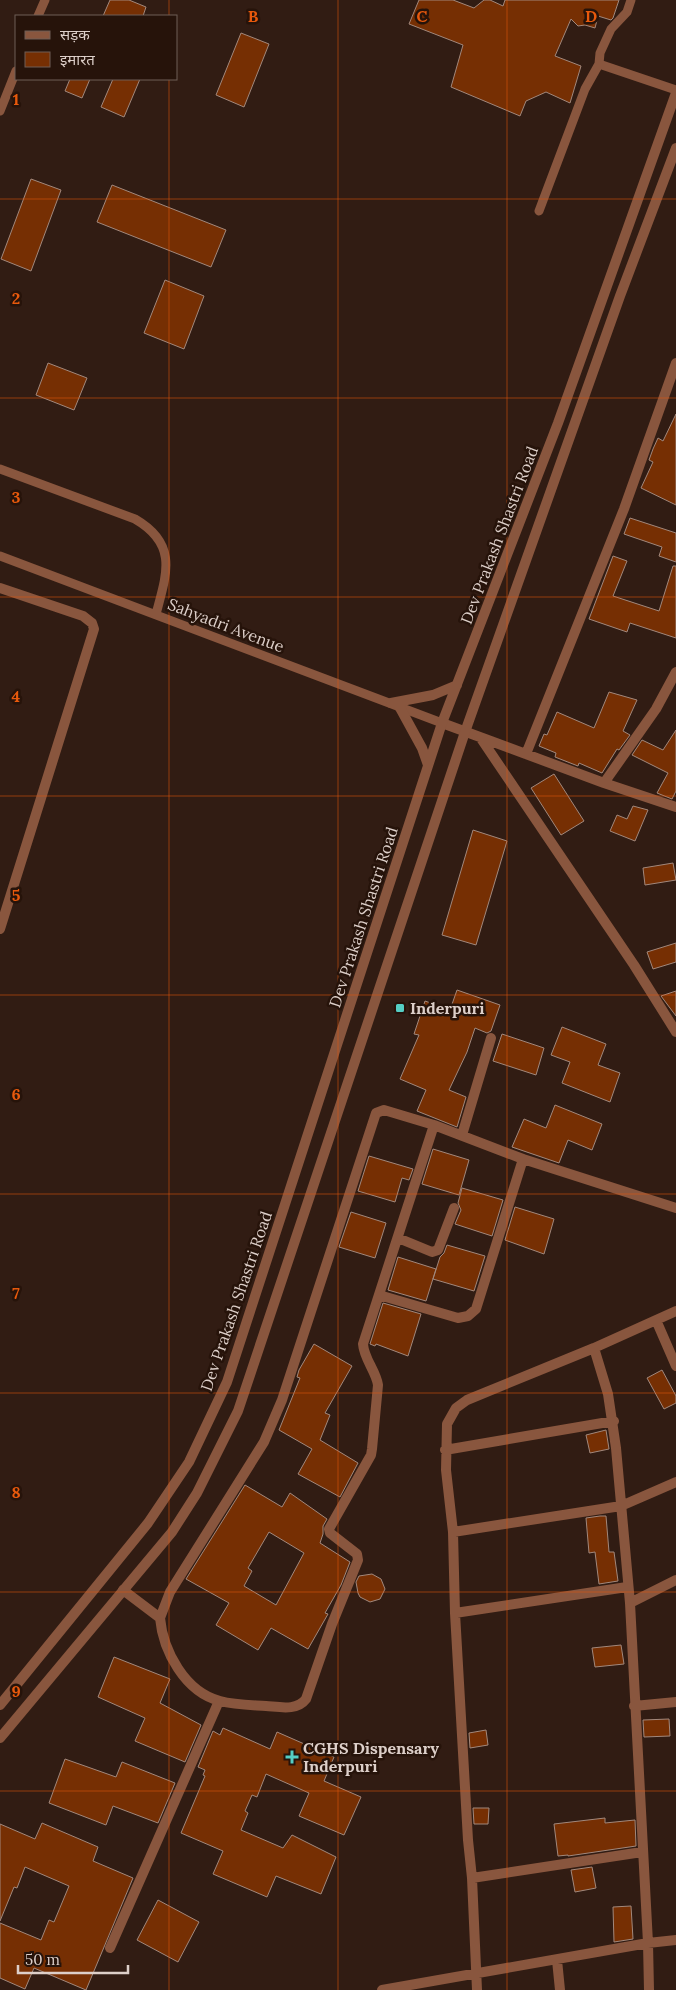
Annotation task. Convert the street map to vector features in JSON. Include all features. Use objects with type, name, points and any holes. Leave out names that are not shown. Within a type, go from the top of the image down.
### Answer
[{"type":"street","name":"Dev Prakash Shastri Road","points":[[0,1705],[164,1501],[189,1462],[227,1382],[442,723],[558,423],[676,92]]},
{"type":"street","name":"Dev Prakash Shastri Road","points":[[0,1738],[172,1532],[192,1501],[238,1411],[465,732],[620,296],[676,148]]},
{"type":"street","points":[[526,754],[624,509],[676,363]]},
{"type":"street","points":[[0,588],[89,618],[94,630],[0,929]]},
{"type":"street","points":[[604,783],[656,710],[676,672]]},
{"type":"street","points":[[428,765],[422,748],[395,705],[433,695],[457,685]]},
{"type":"street","points":[[442,723],[604,783],[676,807]]},
{"type":"street","points":[[480,737],[634,965],[676,1032]]},
{"type":"street","points":[[462,1135],[491,1038]]},
{"type":"street","points":[[434,1125],[362,1344],[377,1378],[378,1385],[371,1455],[328,1529],[330,1533],[357,1554],[358,1560],[332,1624],[306,1699],[296,1707],[290,1708],[219,1701],[197,1688],[178,1670],[168,1652],[160,1618],[170,1592],[264,1442],[273,1423],[376,1113],[384,1110],[434,1125],[523,1159],[676,1208]]},
{"type":"street","points":[[379,1295],[458,1318],[464,1318],[476,1309],[523,1159]]},
{"type":"street","points":[[398,1238],[432,1252],[438,1250],[454,1208]]},
{"type":"street","points":[[477,1990],[472,1878],[468,1840],[455,1613],[453,1532],[446,1470],[447,1424],[451,1414],[467,1400],[594,1348],[676,1311]]},
{"type":"street","points":[[656,1320],[676,1366]]},
{"type":"street","points":[[594,1348],[608,1394],[614,1422],[622,1506],[627,1586],[630,1603],[649,1990]]},
{"type":"street","points":[[445,1450],[614,1422]]},
{"type":"street","points":[[453,1532],[622,1506],[676,1482]]},
{"type":"street","points":[[630,1603],[676,1580]]},
{"type":"street","points":[[455,1613],[627,1586]]},
{"type":"street","points":[[123,1590],[160,1618]]},
{"type":"street","points":[[110,1948],[219,1701]]},
{"type":"street","points":[[634,1706],[676,1702]]},
{"type":"street","points":[[472,1878],[642,1852]]},
{"type":"street","points":[[382,1990],[476,1975],[648,1943],[676,1940]]},
{"type":"street","points":[[557,1960],[560,1990]]},
{"type":"lane","points":[[38,15],[45,0]]},
{"type":"lane","points":[[538,211],[585,89],[599,64],[600,53],[614,24],[627,12],[631,0]]},
{"type":"lane","points":[[599,64],[676,92]]},
{"type":"lane","points":[[0,111],[15,74]]},
{"type":"lane","points":[[0,469],[134,519],[148,527],[159,538],[164,553],[166,579],[156,614]]},
{"type":"lane","name":"Sahyadri Avenue","points":[[0,556],[442,723]]},
{"type":"building","points":[[110,0],[129,0],[146,7],[143,15],[103,15]]},
{"type":"building","points":[[419,0],[453,0],[474,8],[484,0],[490,0],[503,6],[505,0],[619,0],[613,18],[611,20],[598,16],[595,28],[585,25],[578,26],[571,19],[555,56],[581,66],[570,103],[546,92],[526,101],[520,116],[451,87],[463,45],[409,24]]},
{"type":"building","points":[[241,33],[269,44],[244,107],[216,95]]},
{"type":"building","points":[[70,80],[90,80],[82,98],[65,91]]},
{"type":"building","points":[[113,80],[140,80],[124,117],[101,107]]},
{"type":"building","points":[[31,179],[61,190],[31,271],[1,259]]},
{"type":"building","points":[[112,185],[226,230],[211,267],[97,222]]},
{"type":"building","points":[[165,280],[204,296],[184,349],[144,333]]},
{"type":"building","points":[[48,363],[87,378],[74,410],[36,395]]},
{"type":"building","points":[[676,414],[676,505],[641,488],[653,462],[649,460],[658,438],[663,441]]},
{"type":"building","points":[[630,518],[676,533],[676,562],[659,556],[662,547],[624,534]]},
{"type":"building","points":[[613,556],[627,561],[613,596],[659,611],[673,566],[676,566],[676,638],[630,623],[627,632],[589,619]]},
{"type":"building","points":[[609,692],[637,700],[623,731],[630,735],[619,750],[617,749],[602,773],[579,763],[578,766],[555,757],[556,753],[539,746],[544,734],[547,735],[557,712],[594,728]]},
{"type":"building","points":[[676,730],[676,791],[672,799],[657,793],[668,773],[632,755],[642,740],[663,750]]},
{"type":"building","points":[[554,774],[584,821],[561,835],[531,788]]},
{"type":"building","points":[[633,806],[648,810],[635,841],[610,831],[617,815],[627,819]]},
{"type":"building","points":[[473,830],[507,841],[476,945],[442,935]]},
{"type":"building","points":[[673,863],[676,880],[645,885],[643,868]]},
{"type":"building","points":[[676,943],[676,962],[653,969],[647,952]]},
{"type":"building","points":[[457,990],[500,1005],[491,1031],[487,1033],[475,1028],[467,1052],[449,1090],[466,1097],[457,1127],[417,1111],[426,1090],[400,1079],[419,1035],[414,1034],[425,1001],[450,1010]]},
{"type":"building","points":[[676,991],[676,1016],[661,996]]},
{"type":"building","points":[[562,1027],[606,1044],[598,1065],[620,1073],[610,1102],[562,1083],[570,1062],[551,1055]]},
{"type":"building","points":[[502,1034],[544,1048],[536,1075],[493,1061]]},
{"type":"building","points":[[555,1105],[602,1124],[592,1150],[568,1140],[559,1163],[512,1147],[524,1119],[546,1128]]},
{"type":"building","points":[[433,1149],[469,1160],[459,1195],[422,1184]]},
{"type":"building","points":[[369,1156],[413,1169],[409,1180],[402,1178],[395,1202],[358,1191]]},
{"type":"building","points":[[462,1188],[503,1200],[492,1236],[455,1224],[461,1210],[458,1203]]},
{"type":"building","points":[[515,1207],[554,1219],[544,1254],[505,1240]]},
{"type":"building","points":[[351,1212],[386,1223],[375,1258],[339,1247]]},
{"type":"building","points":[[447,1245],[485,1256],[474,1291],[433,1279],[440,1257]]},
{"type":"building","points":[[398,1257],[436,1269],[426,1301],[388,1290]]},
{"type":"building","points":[[383,1303],[421,1314],[408,1356],[376,1344],[375,1346],[370,1344]]},
{"type":"building","points":[[314,1344],[352,1366],[325,1413],[330,1415],[320,1440],[358,1463],[340,1497],[298,1474],[312,1449],[279,1430],[300,1378],[297,1377],[299,1370]]},
{"type":"building","points":[[662,1370],[676,1396],[676,1403],[664,1409],[647,1378]]},
{"type":"building","points":[[606,1430],[609,1449],[590,1453],[586,1435]]},
{"type":"building","points":[[245,1485],[282,1507],[290,1493],[327,1519],[323,1526],[320,1543],[350,1562],[341,1585],[325,1613],[328,1614],[308,1649],[271,1628],[258,1650],[216,1625],[229,1603],[186,1579]],"holes":[[[269,1532],[304,1553],[276,1605],[244,1586],[252,1571],[248,1568]]]},
{"type":"building","points":[[606,1516],[609,1552],[614,1552],[618,1581],[599,1584],[595,1552],[589,1553],[586,1518]]},
{"type":"building","points":[[372,1574],[381,1579],[385,1589],[380,1599],[370,1602],[360,1597],[356,1582],[359,1576]]},
{"type":"building","points":[[621,1645],[624,1664],[595,1667],[592,1648]]},
{"type":"building","points":[[114,1657],[170,1679],[160,1703],[201,1725],[185,1762],[135,1741],[145,1718],[98,1697]]},
{"type":"building","points":[[669,1719],[670,1736],[644,1737],[643,1720]]},
{"type":"building","points":[[223,1728],[270,1749],[277,1732],[334,1757],[324,1781],[361,1797],[344,1835],[299,1816],[309,1793],[266,1774],[257,1797],[252,1795],[245,1811],[248,1813],[241,1830],[283,1848],[292,1835],[336,1857],[321,1894],[276,1876],[267,1897],[213,1874],[223,1851],[181,1833],[205,1776],[203,1775],[205,1770],[198,1767],[213,1731],[220,1735]]},
{"type":"building","points":[[486,1730],[488,1745],[470,1748],[469,1733]]},
{"type":"building","points":[[65,1759],[116,1777],[122,1762],[175,1783],[158,1823],[113,1806],[106,1825],[49,1803]]},
{"type":"building","points":[[473,1808],[489,1808],[488,1824],[474,1824]]},
{"type":"building","points":[[605,1818],[605,1823],[635,1820],[636,1846],[558,1856],[554,1824]]},
{"type":"building","points":[[42,1823],[98,1847],[93,1861],[133,1878],[86,1990],[34,1968],[25,1989],[0,1978],[0,1923],[41,1940],[49,1920],[54,1922],[69,1886],[25,1867],[17,1888],[14,1887],[0,1921],[0,1824],[35,1839]]},
{"type":"building","points":[[592,1867],[596,1888],[575,1892],[571,1870]]},
{"type":"building","points":[[158,1900],[199,1922],[178,1962],[137,1940]]},
{"type":"building","points":[[631,1906],[633,1939],[614,1942],[613,1907]]},
{"type":"place","name":"Inderpuri","points":[[400,1008]]},
{"type":"place","name":"CGHS Dispensary Inderpuri","points":[[292,1757]]}]
